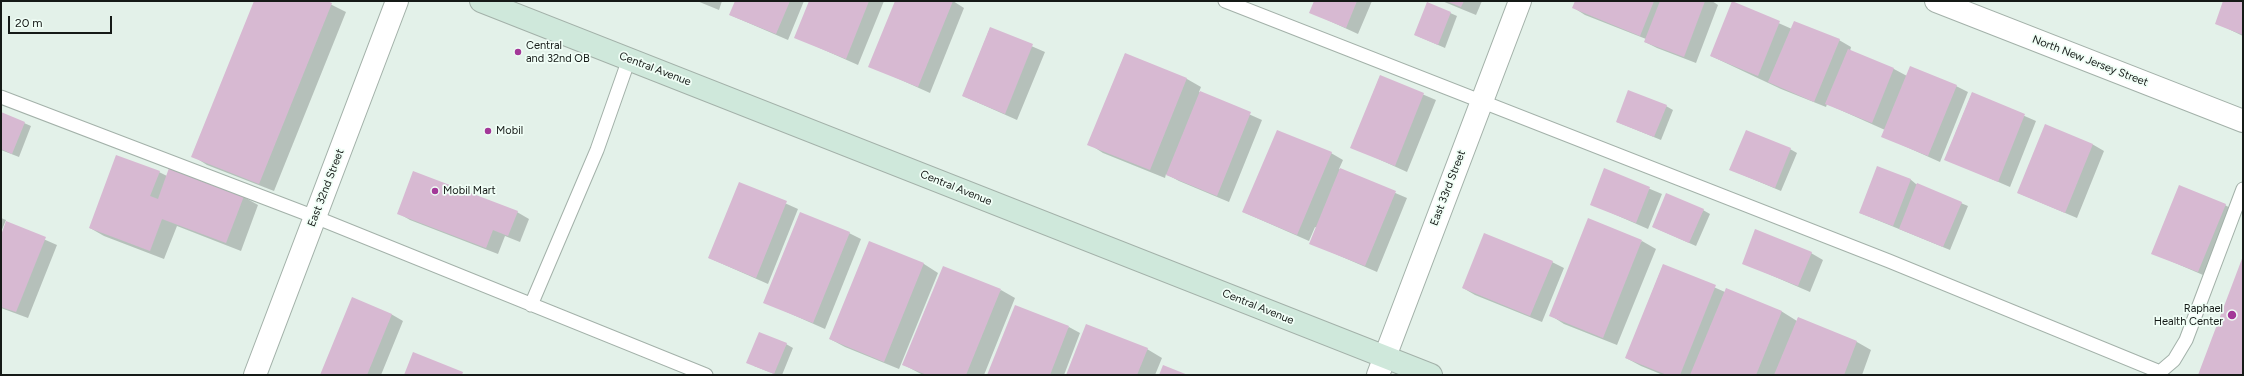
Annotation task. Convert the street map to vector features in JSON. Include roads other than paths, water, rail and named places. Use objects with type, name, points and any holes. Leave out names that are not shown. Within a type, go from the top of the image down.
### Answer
[{"type":"main road","name":"Central Avenue","points":[[481,1],[629,59],[1381,366],[1431,375]]},
{"type":"street","name":"East 32nd Street","points":[[255,375],[397,1]]},
{"type":"street","name":"East 33rd Street","points":[[1381,366],[1520,1]]},
{"type":"street","name":"North New Jersey Street","points":[[1936,1],[2243,121]]},
{"type":"lane","points":[[1225,1],[1889,261],[2160,372],[2174,360],[2186,340],[2243,189]]},
{"type":"lane","points":[[531,305],[597,150],[629,59]]},
{"type":"lane","points":[[1,97],[315,218],[706,375]]},
{"type":"place","name":"Central and 32nd OB","points":[[518,52]]},
{"type":"place","name":"Mobil","points":[[488,131]]},
{"type":"place","name":"Mobil Mart","points":[[435,191]]},
{"type":"place","name":"Raphael Health Center","points":[[2232,315]]}]
